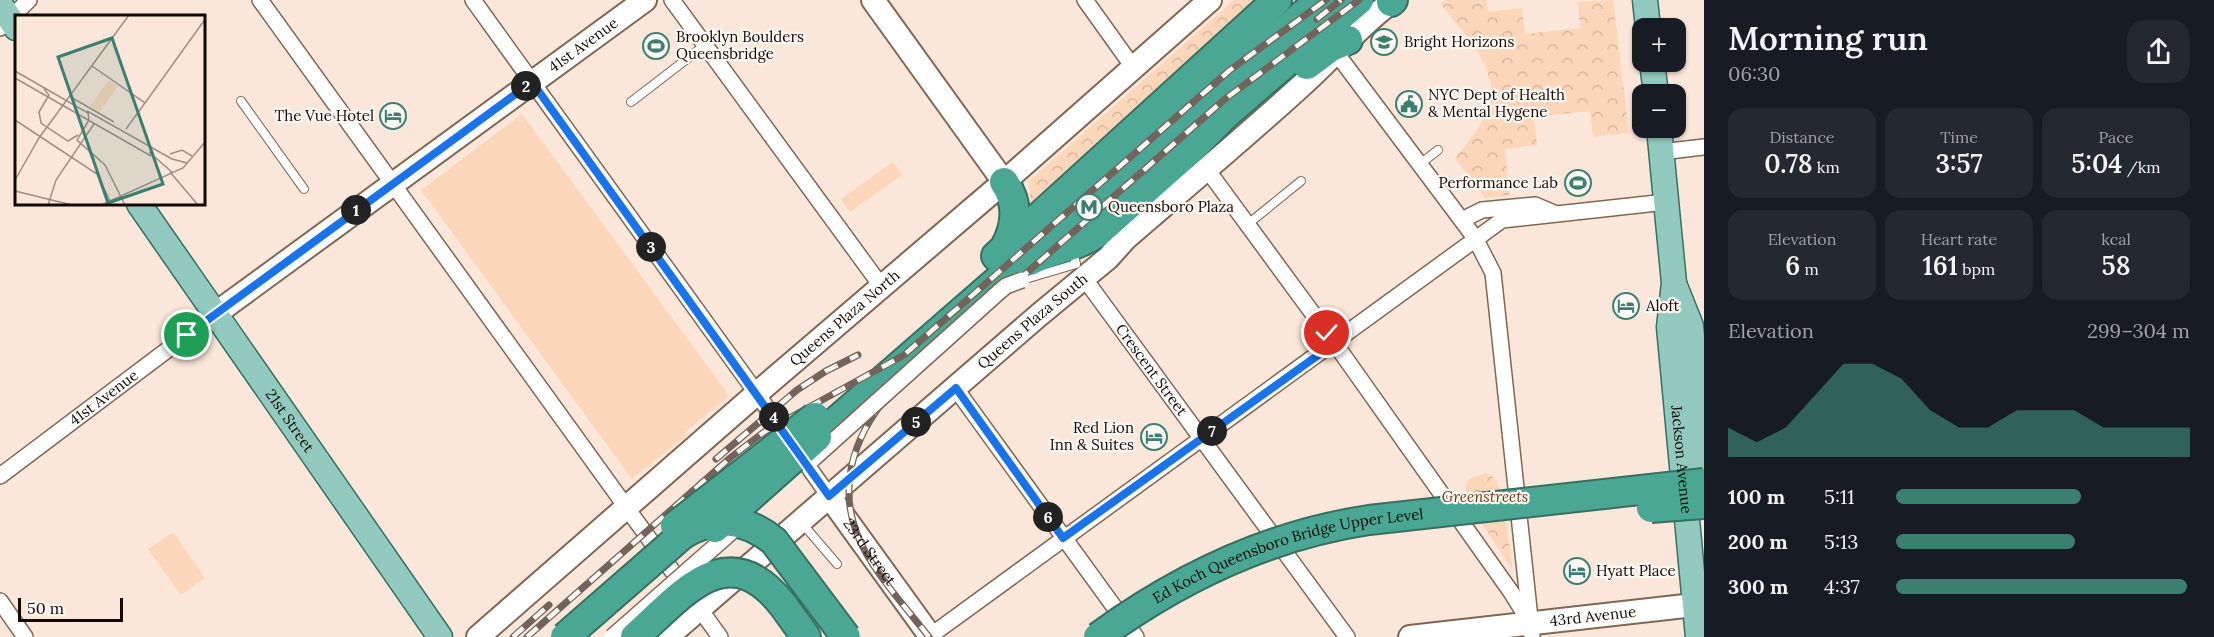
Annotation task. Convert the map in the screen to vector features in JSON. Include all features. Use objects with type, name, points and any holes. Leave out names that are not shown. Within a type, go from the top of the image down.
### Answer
[{"type":"highway","points":[[550,637],[683,519],[826,428],[1004,249],[1277,0]]},
{"type":"highway","points":[[1010,280],[1242,68],[1320,0]]},
{"type":"highway","points":[[1199,159],[1227,113],[1359,0]]},
{"type":"highway","points":[[1242,68],[1312,40]]},
{"type":"highway","points":[[593,637],[826,428],[1010,280],[1046,253],[1083,243],[1199,159],[1331,47],[1342,47]]},
{"type":"highway","points":[[1004,182],[1014,199],[1015,213],[1013,229],[1004,249]]},
{"type":"highway","name":"Ed Koch Queensboro Bridge Upper Level","points":[[1098,637],[1153,599],[1215,566],[1275,543],[1315,531],[1369,520],[1697,482]]},
{"type":"highway","name":"Ed Koch Queensboro Bridge Upper Level","points":[[1126,637],[1167,609],[1205,590],[1264,565],[1311,551],[1371,540],[1704,504]]},
{"type":"highway","points":[[565,637],[682,535],[700,525],[716,521],[744,524],[774,540],[846,637]]},
{"type":"highway","points":[[586,637],[688,548],[710,536],[736,532],[751,536],[771,549],[836,637]]},
{"type":"highway","points":[[635,637],[695,584],[708,576],[724,573],[745,574],[767,586],[806,637]]},
{"type":"main road","name":"41st Avenue","points":[[215,314],[645,0]]},
{"type":"main road","points":[[873,0],[1004,182]]},
{"type":"main road","name":"Queens Plaza North","points":[[478,637],[1004,182],[1210,0]]},
{"type":"main road","points":[[1644,0],[1647,18]]},
{"type":"main road","points":[[1342,47],[1393,1]]},
{"type":"main road","name":"Jackson Avenue","points":[[1660,138],[1674,283],[1669,327],[1697,482],[1698,637]]},
{"type":"main road","name":"Queens Plaza South","points":[[667,637],[1084,278],[1199,159]]},
{"type":"main road","name":"21st Street","points":[[140,206],[440,637]]},
{"type":"main road","name":"Jackson Avenue","points":[[1674,283],[1695,316],[1691,326],[1704,460]]},
{"type":"main road","name":"23rd Street","points":[[829,496],[930,636]]},
{"type":"main road","name":"43rd Avenue","points":[[1410,637],[1531,630],[1699,605]]},
{"type":"street","points":[[7,20],[29,0]]},
{"type":"street","points":[[260,0],[720,637]]},
{"type":"street","name":"23rd Street","points":[[472,0],[829,496]]},
{"type":"street","points":[[672,0],[882,287]]},
{"type":"street","points":[[1085,0],[1133,67]]},
{"type":"street","points":[[1342,47],[1420,164],[1475,238],[1493,273],[1531,630]]},
{"type":"street","points":[[1661,152],[1704,147]]},
{"type":"street","points":[[1199,159],[1335,343],[1511,592],[1531,630]]},
{"type":"street","points":[[930,636],[1335,343],[1475,238],[1503,220],[1666,202]]},
{"type":"street","points":[[1462,220],[1482,210],[1535,205],[1557,214]]},
{"type":"street","name":"Crescent Street","points":[[1084,278],[1347,637]]},
{"type":"street","name":"41st Avenue","points":[[0,476],[215,314]]},
{"type":"street","points":[[956,388],[1136,637]]},
{"type":"street","points":[[612,637],[826,428]]},
{"type":"street","points":[[0,601],[25,637]]},
{"type":"lane","points":[[631,102],[705,45]]},
{"type":"lane","points":[[241,101],[304,189]]},
{"type":"lane","points":[[1420,164],[1438,150]]},
{"type":"lane","points":[[1248,224],[1301,181]]},
{"type":"lane","points":[[800,521],[837,564]]},
{"type":"green space","points":[[1234,0],[1262,0],[1031,213],[1029,181]]},
{"type":"green space","points":[[1446,0],[1486,0],[1488,12],[1522,8],[1525,34],[1580,28],[1578,2],[1613,0],[1629,133],[1593,137],[1590,111],[1534,117],[1537,145],[1505,149],[1509,195],[1485,198],[1455,159],[1487,112],[1491,90],[1489,77],[1477,51],[1441,4]]},
{"type":"green space","points":[[522,114],[728,394],[727,398],[685,432],[687,435],[632,479],[421,190]]},
{"type":"green space","points":[[893,162],[902,175],[850,212],[841,199]]},
{"type":"green space","name":"Greenstreets","points":[[1486,473],[1493,477],[1502,492],[1513,571],[1465,497],[1469,479]]},
{"type":"green space","points":[[173,532],[205,578],[181,595],[148,549]]},
{"type":"railway","points":[[527,637],[730,458],[764,432],[904,355],[1230,70],[1326,0]]},
{"type":"railway","points":[[1317,19],[1341,0]]},
{"type":"railway","points":[[929,637],[888,586],[866,553],[856,531],[850,509],[851,467],[866,427],[878,408],[893,390],[1225,99],[1359,0]]},
{"type":"railway","points":[[716,459],[797,390],[826,371],[858,355]]},
{"type":"railway","points":[[513,637],[549,605]]},
{"type":"place","name":"Bright Horizons","points":[[1384,42]]},
{"type":"place","name":"Brooklyn Boulders Queensbridge","points":[[656,46]]},
{"type":"place","name":"NYC Dept of Health & Mental Hygene","points":[[1409,104]]},
{"type":"place","name":"The Vue Hotel","points":[[393,116]]},
{"type":"place","name":"Performance Lab","points":[[1578,183]]},
{"type":"place","name":"Queensboro Plaza","points":[[1089,207]]},
{"type":"place","name":"Aloft","points":[[1626,306]]},
{"type":"place","name":"Red Lion Inn & Suites","points":[[1154,437]]},
{"type":"place","name":"Hyatt Place","points":[[1577,571]]},
{"type":"route","points":[[187,335],[532,82],[829,496],[956,388],[1063,538],[1335,343],[1327,333]]}]
